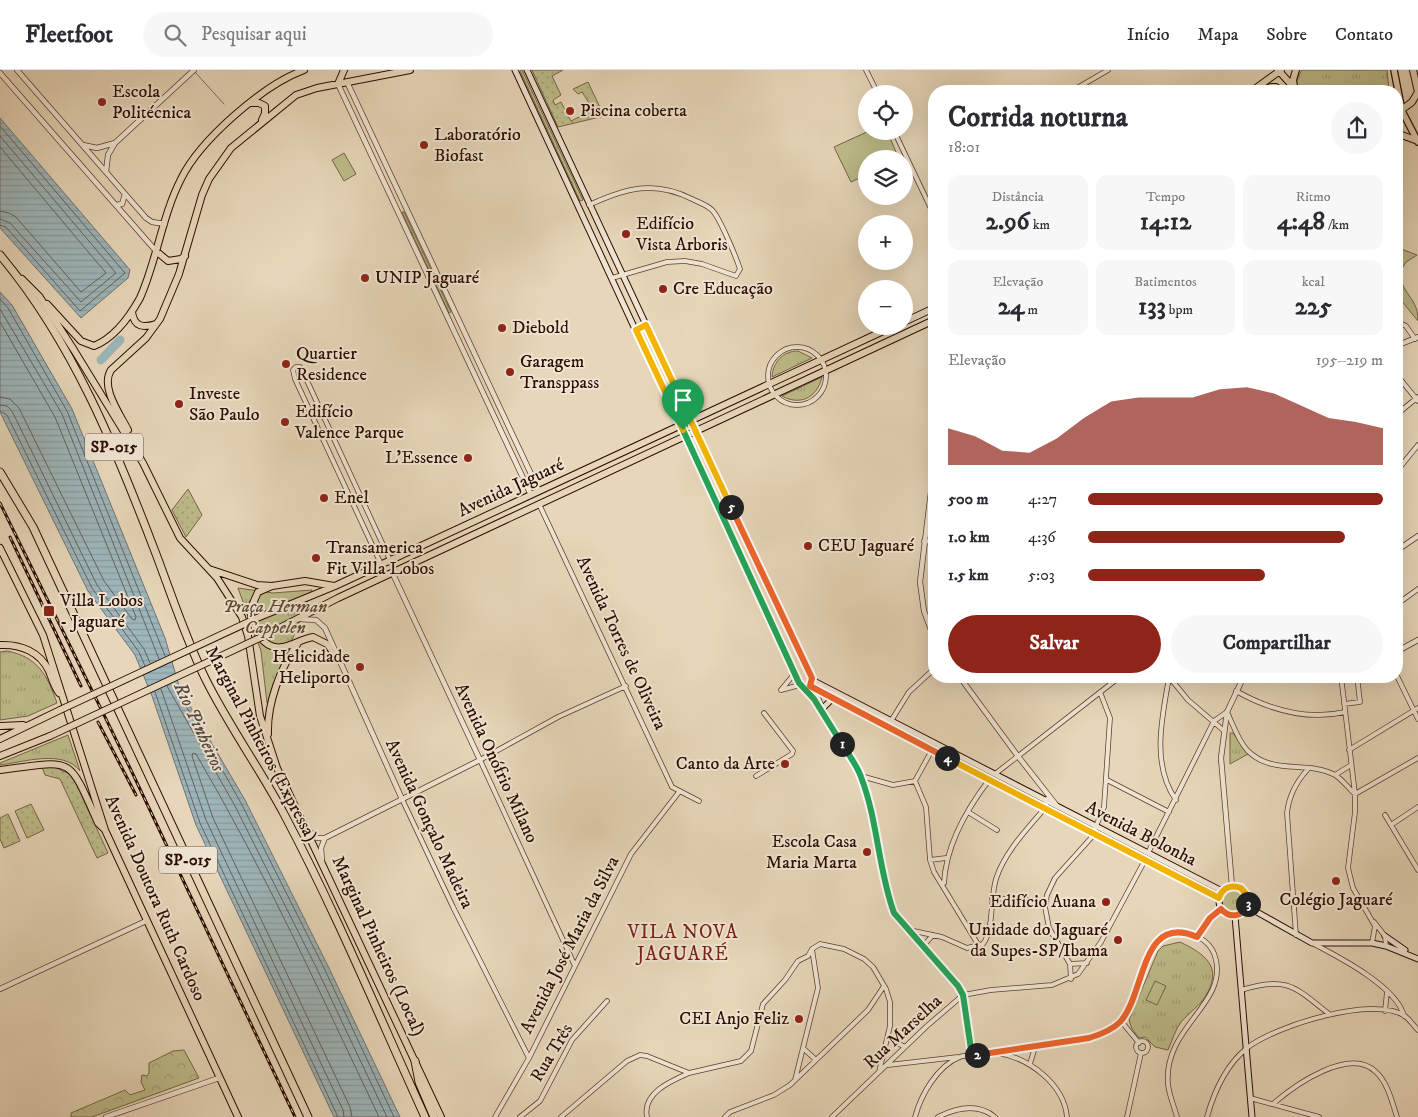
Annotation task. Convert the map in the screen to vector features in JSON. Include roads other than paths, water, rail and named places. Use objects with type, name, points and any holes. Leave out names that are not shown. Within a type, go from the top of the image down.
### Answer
[{"type":"highway","points":[[39,296],[81,341],[89,346],[97,345],[108,337],[132,312],[146,283],[180,179],[190,164],[213,136],[250,103],[282,79],[304,70]]},
{"type":"highway","points":[[338,84],[344,70]]},
{"type":"highway","points":[[143,462],[115,405],[107,379],[111,370],[146,338],[157,324],[172,295],[202,195],[209,179],[231,148],[296,95],[347,82],[410,70]]},
{"type":"highway","points":[[1260,85],[1279,70],[1292,85]]},
{"type":"highway","points":[[1296,70],[1296,85]]},
{"type":"highway","points":[[1403,108],[1418,92],[1413,71]]},
{"type":"highway","points":[[250,103],[259,103],[264,106],[265,113],[262,121]]},
{"type":"highway","points":[[1403,136],[1418,142]]},
{"type":"highway","points":[[156,251],[168,262],[182,259],[185,256]]},
{"type":"highway","name":"Marginal Pinheiros (Expressa)","points":[[0,255],[61,342],[101,419],[128,482],[206,680],[284,813],[426,1117]]},
{"type":"highway","name":"Marginal Pinheiros (Local)","points":[[10,267],[39,296],[143,462],[173,527],[188,549],[228,593],[246,626],[257,702],[277,768],[441,1117]]},
{"type":"highway","points":[[913,318],[928,311]]},
{"type":"highway","points":[[132,312],[134,320],[139,326],[147,327],[157,324]]},
{"type":"highway","name":"Avenida Jaguaré","points":[[0,756],[50,736],[275,631],[392,572],[928,323]]},
{"type":"highway","name":"Avenida Jaguaré","points":[[0,739],[256,618],[335,586],[875,335]]},
{"type":"highway","name":"SP-015","points":[[0,472],[34,527],[308,1117]]},
{"type":"highway","name":"Avenida Doutora Ruth Cardoso","points":[[0,548],[39,626],[105,830],[238,1117]]},
{"type":"highway","points":[[208,569],[245,582],[272,586]]},
{"type":"highway","points":[[335,586],[305,581],[272,586],[258,592],[251,603],[251,616],[256,631],[272,647],[283,647],[299,641],[317,638],[327,644],[336,656]]},
{"type":"highway","points":[[268,740],[270,707],[285,664],[299,641]]},
{"type":"highway","points":[[0,645],[15,645],[35,653],[46,666],[58,692],[63,697]]},
{"type":"highway","points":[[0,726],[27,725]]},
{"type":"highway","points":[[0,770],[50,763],[68,767],[76,774],[98,823],[105,830]]},
{"type":"highway","points":[[415,1061],[421,1087],[434,1117]]},
{"type":"main road","points":[[515,70],[800,684],[809,687],[811,677],[527,70]]},
{"type":"main road","points":[[1394,70],[1396,85]]},
{"type":"main road","points":[[1403,118],[1418,142]]},
{"type":"main road","points":[[559,165],[569,160]]},
{"type":"main road","points":[[636,330],[646,325]]},
{"type":"main road","points":[[751,577],[761,573]]},
{"type":"main road","points":[[800,684],[803,674],[811,677]]},
{"type":"main road","name":"Avenida Bolonha","points":[[811,677],[891,721],[1047,798],[1058,807],[1222,892]]},
{"type":"main road","name":"Avenida Bolonha","points":[[809,687],[1219,898]]},
{"type":"main road","points":[[823,708],[832,698]]},
{"type":"main road","points":[[1232,886],[1246,892],[1249,901],[1248,907],[1243,913],[1235,916],[1227,914],[1221,909],[1219,898],[1222,892],[1232,886]]},
{"type":"main road","points":[[1248,907],[1312,943],[1372,943],[1386,946],[1416,958]]},
{"type":"main road","points":[[1235,916],[1252,1117]]},
{"type":"main road","points":[[1385,936],[1416,958]]},
{"type":"street","points":[[17,70],[149,220],[165,224]]},
{"type":"street","points":[[106,172],[108,155],[115,143],[194,70]]},
{"type":"street","points":[[866,70],[874,85]]},
{"type":"street","points":[[1082,85],[1108,70]]},
{"type":"street","points":[[0,73],[156,251]]},
{"type":"street","points":[[347,82],[539,491]]},
{"type":"street","points":[[338,84],[531,495]]},
{"type":"street","points":[[365,142],[373,138]]},
{"type":"street","points":[[898,140],[928,202]]},
{"type":"street","points":[[83,145],[97,148],[115,143]]},
{"type":"street","points":[[589,205],[608,196],[636,188],[664,188],[678,192],[713,211],[737,260],[740,272],[736,276],[702,264],[685,261],[667,262],[612,278]]},
{"type":"street","points":[[116,205],[122,204],[126,194]]},
{"type":"street","points":[[450,321],[458,318]]},
{"type":"street","points":[[1403,324],[1416,338],[1403,343]]},
{"type":"street","points":[[801,347],[810,350],[821,360],[825,370],[823,389],[809,402],[790,404],[774,394],[769,384],[770,365],[782,351],[801,347]]},
{"type":"street","points":[[466,357],[475,354]]},
{"type":"street","points":[[381,564],[295,379],[293,370],[297,366],[303,372],[390,560]]},
{"type":"street","points":[[1403,382],[1418,399],[1403,410]]},
{"type":"street","points":[[483,393],[492,390]]},
{"type":"street","points":[[318,427],[326,422]]},
{"type":"street","points":[[1403,463],[1418,445]]},
{"type":"street","points":[[335,465],[344,461]]},
{"type":"street","name":"Avenida Torres de Oliveira","points":[[539,504],[672,787],[679,792]]},
{"type":"street","points":[[928,511],[920,582],[924,611],[928,622]]},
{"type":"street","points":[[364,527],[373,523]]},
{"type":"street","points":[[1403,546],[1418,536]]},
{"type":"street","points":[[924,541],[928,541]]},
{"type":"street","name":"Avenida Onófrio Milano","points":[[392,572],[575,966]]},
{"type":"street","points":[[1403,600],[1418,589]]},
{"type":"street","name":"Avenida Gonçalo Madeira","points":[[296,619],[311,619],[321,624],[330,638],[336,656],[402,800],[529,1058]]},
{"type":"street","points":[[1403,649],[1417,642]]},
{"type":"street","points":[[795,673],[781,690],[800,684],[812,696],[861,776],[876,828],[894,913],[924,945],[958,986],[963,995],[972,1056]]},
{"type":"street","points":[[891,721],[909,692],[928,675]]},
{"type":"street","points":[[909,930],[933,935],[963,947],[979,946],[985,942],[989,933],[996,878],[1002,863],[1045,808],[1047,798],[965,683]]},
{"type":"street","points":[[995,774],[1112,683]]},
{"type":"street","points":[[1168,683],[1160,760],[1164,781],[1176,800]]},
{"type":"street","points":[[1174,683],[1188,700],[1223,730]]},
{"type":"street","points":[[1232,886],[1221,758],[1223,730],[1227,712],[1240,683]]},
{"type":"street","points":[[1341,683],[1355,794],[1355,812],[1348,868],[1353,888],[1385,936],[1386,946]]},
{"type":"street","points":[[1344,704],[1360,702],[1358,683]]},
{"type":"street","points":[[1400,683],[1418,719]]},
{"type":"street","points":[[306,830],[317,838],[326,838],[480,760],[558,717],[626,686]]},
{"type":"street","points":[[809,687],[818,696],[824,715]]},
{"type":"street","points":[[1236,691],[1264,704],[1298,715],[1333,715],[1345,712]]},
{"type":"street","points":[[1071,979],[1070,964],[1049,928],[1045,914],[1046,901],[1055,878],[1078,855],[1093,834],[1104,807],[1110,718],[1100,692]]},
{"type":"street","points":[[1349,750],[1418,708]]},
{"type":"street","points":[[1148,853],[1214,721],[1227,712]]},
{"type":"street","points":[[1227,712],[1242,743],[1256,757],[1275,766],[1308,769],[1335,776],[1355,794]]},
{"type":"street","points":[[756,776],[793,753],[792,748],[764,713]]},
{"type":"street","points":[[915,781],[932,750]]},
{"type":"street","points":[[1355,794],[1418,758]]},
{"type":"street","points":[[1335,776],[1351,765]]},
{"type":"street","points":[[1296,934],[1287,813],[1290,797],[1300,778],[1308,769]]},
{"type":"street","points":[[861,776],[894,785],[915,781]]},
{"type":"street","points":[[944,884],[946,858],[968,812],[989,780]]},
{"type":"street","points":[[1107,780],[1169,812]]},
{"type":"street","points":[[915,781],[926,807],[930,860],[934,872],[944,884],[979,946]]},
{"type":"street","points":[[679,792],[699,801]]},
{"type":"street","name":"Avenida José Maria da Silva","points":[[495,1117],[529,1058],[633,850],[679,792]]},
{"type":"street","points":[[1391,825],[1418,807]]},
{"type":"street","points":[[968,812],[997,830]]},
{"type":"street","points":[[1385,815],[1418,870]]},
{"type":"street","points":[[322,863],[321,848],[326,838]]},
{"type":"street","points":[[930,860],[946,858]]},
{"type":"street","name":"Rua Marselha","points":[[832,1117],[927,1026],[963,995],[991,990],[1052,985],[1071,979],[1087,964],[1144,860]]},
{"type":"street","points":[[992,898],[1046,901]]},
{"type":"street","points":[[1197,937],[1210,918],[1221,909]]},
{"type":"street","points":[[1372,943],[1376,930],[1373,920]]},
{"type":"street","points":[[0,989],[146,921]]},
{"type":"street","points":[[887,1065],[972,1056],[1093,1037],[1121,1021],[1136,993],[1149,954],[1155,943],[1166,935],[1179,932],[1197,937],[1210,948],[1217,962],[1215,984],[1206,1001],[1180,1035],[1169,1064],[1168,1089],[1177,1117]]},
{"type":"street","points":[[924,945],[933,935]]},
{"type":"street","points":[[1312,943],[1350,964],[1387,992],[1402,1009],[1404,1016],[1418,1030]]},
{"type":"street","points":[[647,1117],[647,1104],[655,1093],[689,1073],[735,1064],[747,1057],[752,1046],[763,1004],[785,980],[798,961],[808,956],[812,949],[820,944],[860,956],[873,967],[884,986],[890,1002],[888,1038],[879,1072]]},
{"type":"street","points":[[795,1080],[818,988],[812,949]]},
{"type":"street","points":[[1070,964],[1087,964]]},
{"type":"street","points":[[1241,990],[1273,982],[1284,984],[1301,992],[1329,1014]]},
{"type":"street","points":[[725,1117],[730,1112],[774,1095],[795,1080],[868,1010],[884,986]]},
{"type":"street","points":[[1385,1011],[1387,992]]},
{"type":"street","name":"Rua Três","points":[[520,1117],[540,1101],[572,1040],[607,1001]]},
{"type":"street","points":[[1207,1117],[1217,1088],[1234,1062],[1247,1048],[1273,1034],[1329,1014],[1369,1009],[1404,1016]]},
{"type":"street","points":[[1121,1021],[1139,1043]]},
{"type":"street","points":[[888,1038],[906,1047]]},
{"type":"street","points":[[1139,1043],[1145,1042],[1148,1045],[1147,1051],[1141,1053]]},
{"type":"street","points":[[1139,1043],[1137,1048],[1141,1053]]},
{"type":"street","points":[[1030,1064],[1036,1047]]},
{"type":"street","points":[[804,1049],[816,1060]]},
{"type":"street","points":[[997,1052],[1030,1064],[1058,1092],[1067,1117]]},
{"type":"street","points":[[1127,1117],[1141,1053]]},
{"type":"street","points":[[561,1117],[627,1061],[640,1055],[654,1057],[689,1073]]},
{"type":"street","points":[[916,1117],[920,1101],[930,1085],[942,1071],[960,1056]]},
{"type":"street","points":[[1274,1104],[1322,1072],[1346,1064],[1360,1064],[1371,1068],[1381,1077],[1397,1117]]},
{"type":"street","points":[[106,1117],[219,1078]]},
{"type":"street","points":[[1250,1098],[1319,1117]]},
{"type":"street","points":[[938,1117],[951,1111],[968,1108],[981,1110],[993,1116]]},
{"type":"water","points":[[0,118],[130,270],[128,278],[81,318],[0,228]]},
{"type":"water","name":"Rio Pinheiros","points":[[0,292],[12,305],[72,409],[165,638],[180,689],[245,800],[328,966],[400,1117],[334,1117],[196,825],[152,696],[135,655],[88,591],[0,412]]},
{"type":"waterway","points":[[194,71],[224,104]]},
{"type":"waterway","points":[[101,360],[120,340]]},
{"type":"railway","points":[[0,503],[131,770],[295,1117]]},
{"type":"railway","points":[[10,537],[81,686]]},
{"type":"railway","points":[[98,722],[136,795]]},
{"type":"place","name":"Escola Politécnica","points":[[102,102]]},
{"type":"place","name":"Piscina coberta","points":[[570,111]]},
{"type":"place","name":"Laboratório Biofast","points":[[424,145]]},
{"type":"place","name":"Edifício Vista Arboris","points":[[626,234]]},
{"type":"place","name":"UNIP Jaguaré","points":[[365,278]]},
{"type":"place","name":"Cre Educação","points":[[663,289]]},
{"type":"place","name":"Diebold","points":[[502,328]]},
{"type":"place","name":"Quartier Residence","points":[[286,364]]},
{"type":"place","name":"Garagem Transppass","points":[[510,372]]},
{"type":"place","name":"Investe São Paulo","points":[[179,404]]},
{"type":"place","name":"Edifício Valence Parque","points":[[285,422]]},
{"type":"place","name":"L'Essence","points":[[468,458]]},
{"type":"place","name":"Enel","points":[[324,498]]},
{"type":"place","name":"CEU Jaguaré","points":[[808,546]]},
{"type":"place","name":"Transamerica Fit Villa Lobos","points":[[316,558]]},
{"type":"place","name":"Villa Lobos - Jaguaré","points":[[49,611]]},
{"type":"place","name":"Helicidade Heliporto","points":[[360,667]]},
{"type":"place","name":"Canto da Arte","points":[[785,764]]},
{"type":"place","name":"Escola Casa Maria Marta","points":[[867,852]]},
{"type":"place","name":"Colégio Jaguaré","points":[[1336,881]]},
{"type":"place","name":"Edifício Auana","points":[[1106,902]]},
{"type":"place","name":"Unidade do Jaguaré da Supes-SP/Ibama","points":[[1118,940]]},
{"type":"place","name":"CEI Anjo Feliz","points":[[799,1019]]},
{"type":"district","name":"VILA NOVA JAGUARÉ","points":[[683,943]]},
{"type":"park label","name":"Praça Herman Cappelen","points":[[275,617]]}]
